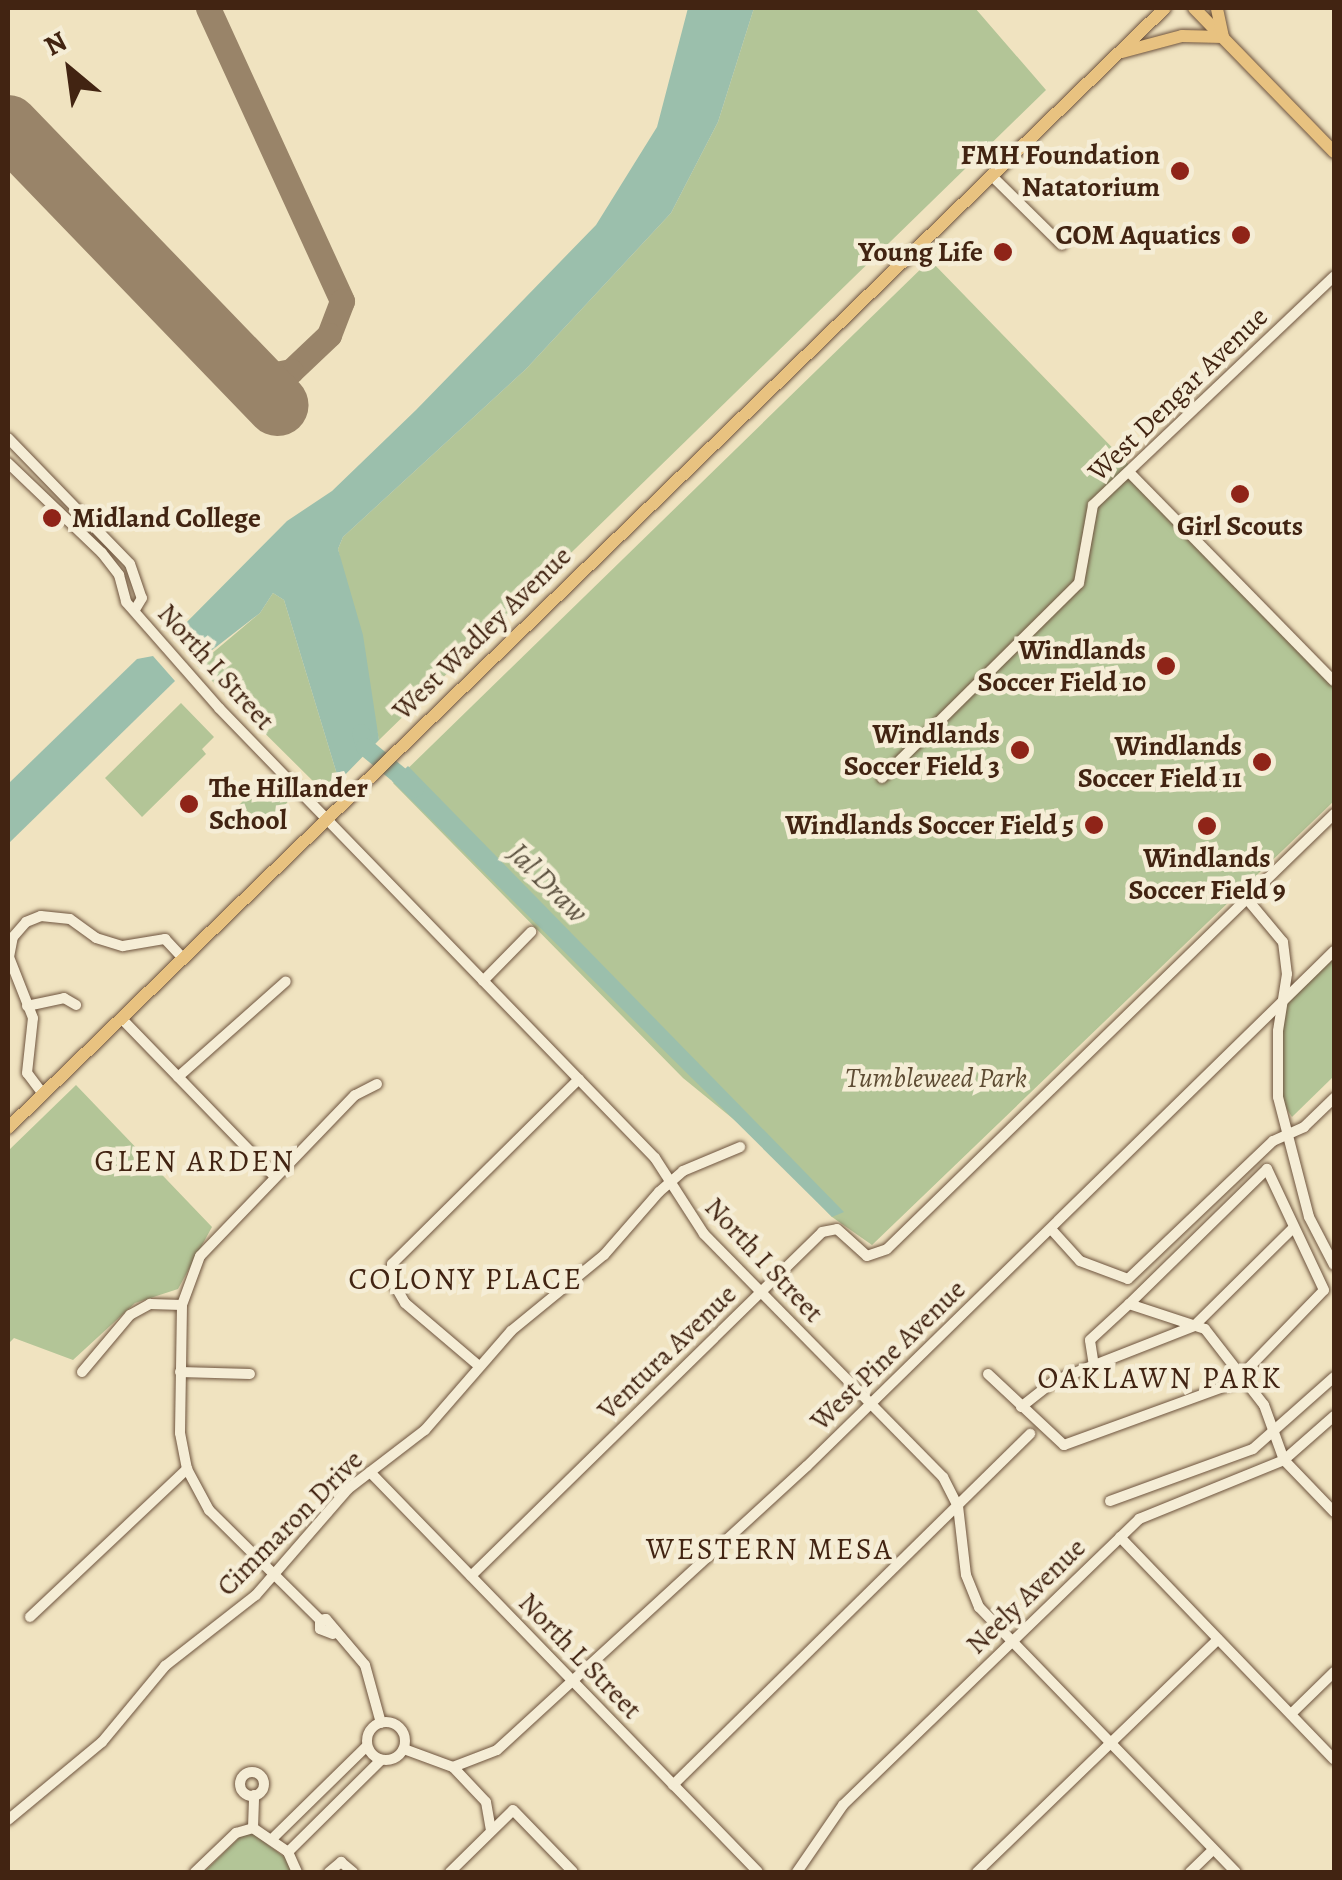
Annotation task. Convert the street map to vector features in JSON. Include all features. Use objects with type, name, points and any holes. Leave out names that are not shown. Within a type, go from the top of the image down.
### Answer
[{"type":"main road","name":"West Wadley Avenue","points":[[8,1128],[1165,8]]},
{"type":"main road","points":[[1194,8],[1334,152]]},
{"type":"main road","points":[[1217,8],[1223,37]]},
{"type":"main road","points":[[1118,54],[1182,36],[1223,37]]},
{"type":"street","points":[[992,176],[1062,244]]},
{"type":"street","name":"West Dengar Avenue","points":[[882,778],[1079,583],[1093,506],[1334,276]]},
{"type":"street","points":[[8,438],[130,564],[142,598],[136,608]]},
{"type":"street","name":"North I Street","points":[[8,462],[120,574],[126,602],[136,608],[219,708],[579,1079],[671,1182],[695,1224],[943,1478],[958,1506],[969,1586],[1011,1642],[1236,1872]]},
{"type":"street","points":[[1130,473],[1334,681]]},
{"type":"street","points":[[34,488],[46,477]]},
{"type":"street","name":"Ventura Avenue","points":[[471,1576],[827,1229],[842,1232],[867,1256],[887,1249],[1334,814]]},
{"type":"street","points":[[1247,899],[1282,942],[1283,1001],[1276,1080],[1285,1135],[1332,1256]]},
{"type":"street","points":[[43,1094],[27,1072],[34,1048],[27,1006],[8,957],[13,937],[41,916],[70,919],[96,938],[123,946],[165,939],[184,958]]},
{"type":"street","points":[[484,980],[531,932]]},
{"type":"street","name":"West Pine Avenue","points":[[453,1766],[496,1750],[869,1404],[1334,951]]},
{"type":"street","points":[[178,1077],[286,982]]},
{"type":"street","points":[[27,1006],[64,998],[76,1005]]},
{"type":"street","points":[[121,1018],[273,1175]]},
{"type":"street","points":[[479,1366],[405,1303],[391,1280],[392,1264],[579,1079]]},
{"type":"street","points":[[377,1084],[354,1095],[273,1175],[200,1256],[182,1305],[180,1372],[186,1468],[220,1522],[320,1620],[326,1619],[333,1634],[365,1664],[381,1722]]},
{"type":"street","points":[[1050,1228],[1080,1261],[1128,1279],[1285,1135],[1304,1127],[1334,1098]]},
{"type":"street","name":"Cimmaron Drive","points":[[8,1820],[86,1757],[165,1666],[276,1575],[334,1503],[425,1430],[510,1331],[604,1255],[671,1182],[740,1147]]},
{"type":"street","points":[[988,1374],[1064,1444],[1234,1383],[1324,1290],[1292,1229],[1273,1173],[1262,1170],[1090,1340],[1094,1366]]},
{"type":"street","points":[[1021,1407],[1054,1382],[1194,1326],[1292,1229]]},
{"type":"street","points":[[82,1372],[130,1314],[150,1304],[182,1305]]},
{"type":"street","points":[[1129,1304],[1205,1329],[1264,1405],[1271,1435],[1284,1460],[1334,1512]]},
{"type":"street","points":[[180,1372],[250,1374]]},
{"type":"street","points":[[1110,1501],[1240,1456],[1271,1435],[1334,1377]]},
{"type":"street","name":"Neely Avenue","points":[[796,1872],[833,1816],[1120,1537],[1162,1505],[1284,1460],[1334,1416]]},
{"type":"street","points":[[673,1784],[1030,1434]]},
{"type":"street","points":[[30,1617],[186,1468]]},
{"type":"street","name":"North L Street","points":[[370,1472],[758,1872]]},
{"type":"street","points":[[1120,1537],[1334,1759]]},
{"type":"street","points":[[977,1872],[1218,1639]]},
{"type":"street","points":[[1291,1714],[1334,1672]]},
{"type":"street","points":[[274,1837],[367,1746],[371,1729],[381,1722]]},
{"type":"street","points":[[381,1722],[402,1730],[404,1748]]},
{"type":"street","points":[[367,1746],[381,1760]]},
{"type":"street","points":[[288,1852],[381,1760],[404,1748],[453,1766],[486,1802],[491,1831]]},
{"type":"street","points":[[253,1828],[254,1796]]},
{"type":"street","points":[[450,1872],[512,1810],[574,1872]]},
{"type":"street","points":[[195,1872],[236,1833],[253,1828],[274,1837],[288,1852],[297,1872]]},
{"type":"street","points":[[1190,1872],[1213,1850]]},
{"type":"street","points":[[329,1872],[341,1862],[353,1872]]},
{"type":"green space","points":[[754,8],[975,8],[1046,90],[379,740],[338,549],[343,537],[526,369],[671,213],[718,122]]},
{"type":"green space","name":"Tumbleweed Park","points":[[930,260],[1334,676],[1334,801],[872,1245],[832,1217],[759,1140],[683,1078],[393,783]]},
{"type":"green space","points":[[273,593],[284,600],[339,781],[326,794],[197,666],[260,613]]},
{"type":"green space","points":[[181,703],[214,737],[202,749],[206,754],[142,817],[105,778]]},
{"type":"green space","points":[[266,778],[288,802],[266,822],[238,806]]},
{"type":"green space","points":[[1334,952],[1334,1076],[1292,1117],[1279,1097],[1283,1001]]},
{"type":"green space","points":[[76,1085],[212,1227],[178,1289],[135,1303],[73,1360],[14,1338],[8,1344],[8,1151]]},
{"type":"green space","points":[[252,1833],[287,1859],[291,1872],[204,1872],[240,1837]]},
{"type":"shaded area","points":[[688,8],[754,8],[718,122],[671,213],[526,369],[343,537],[338,549],[363,635],[379,740],[339,781],[284,600],[273,593],[260,613],[198,661],[172,637],[287,521],[332,491],[416,410],[596,225],[657,127]]},
{"type":"shaded area","points":[[153,656],[175,681],[8,844],[8,784],[137,659]]},
{"type":"shaded area","points":[[408,766],[844,1212],[832,1217],[392,781]]},
{"type":"waterway","name":"Jal Draw","points":[[361,733],[365,747],[415,788]]},
{"type":"taxiway","points":[[208,8],[342,301],[329,335],[291,371],[265,376],[239,365]]},
{"type":"runway","points":[[8,126],[277,405]]},
{"type":"place","name":"FMH Foundation Natatorium","points":[[1180,171]]},
{"type":"place","name":"COM Aquatics","points":[[1241,235]]},
{"type":"place","name":"Young Life","points":[[1003,252]]},
{"type":"place","name":"Girl Scouts","points":[[1240,494]]},
{"type":"place","name":"Midland College","points":[[52,518]]},
{"type":"place","name":"Windlands Soccer Field 10","points":[[1166,666]]},
{"type":"place","name":"Windlands Soccer Field 3","points":[[1020,750]]},
{"type":"place","name":"Windlands Soccer Field 11","points":[[1262,762]]},
{"type":"place","name":"The Hillander School","points":[[189,804]]},
{"type":"place","name":"Windlands Soccer Field 5","points":[[1094,825]]},
{"type":"place","name":"Windlands Soccer Field 9","points":[[1207,826]]},
{"type":"district","name":"GLEN ARDEN","points":[[195,1161]]},
{"type":"district","name":"COLONY PLACE","points":[[466,1279]]},
{"type":"district","name":"OAKLAWN PARK","points":[[1160,1378]]},
{"type":"district","name":"WESTERN MESA","points":[[770,1549]]}]
